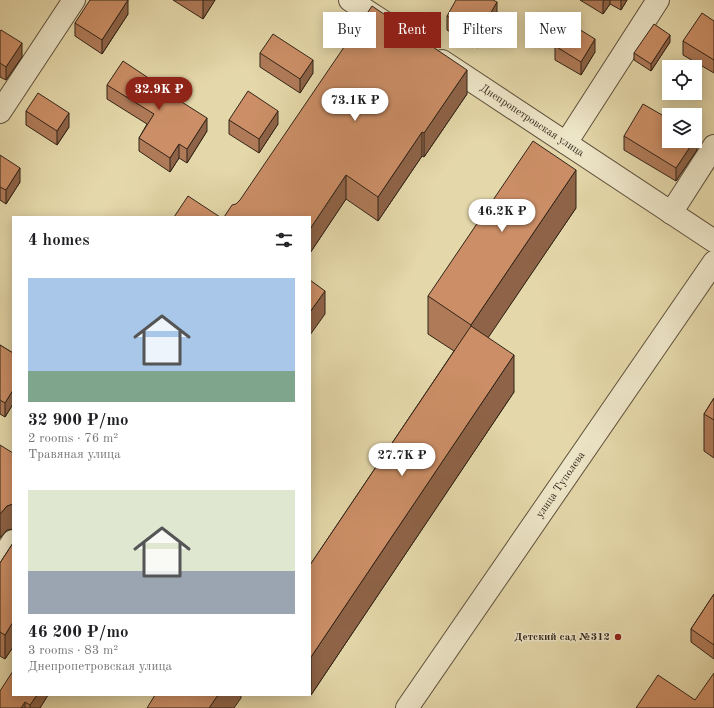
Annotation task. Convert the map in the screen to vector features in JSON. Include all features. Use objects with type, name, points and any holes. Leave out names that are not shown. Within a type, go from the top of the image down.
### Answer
[{"type":"street","points":[[0,112],[74,0]]},
{"type":"street","points":[[566,143],[658,0]]},
{"type":"street","points":[[361,9],[384,23]]},
{"type":"street","name":"Днепропетровская улица","points":[[427,51],[714,241]]},
{"type":"street","points":[[671,213],[714,146]]},
{"type":"street","name":"улица Туполева","points":[[407,708],[714,262]]},
{"type":"street","points":[[0,561],[12,542]]},
{"type":"building","points":[[90,0],[128,0],[102,40],[75,23]]},
{"type":"building","points":[[456,0],[493,0],[497,2],[491,12],[449,12]]},
{"type":"building","points":[[372,6],[384,14],[384,48],[434,48],[467,70],[424,133],[422,132],[378,197],[346,175],[311,228],[311,216],[225,216],[232,205],[236,204],[343,48],[376,48],[376,12],[368,12]]},
{"type":"building","points":[[702,13],[714,21],[714,60],[683,41]]},
{"type":"building","points":[[654,24],[670,35],[651,64],[634,53]]},
{"type":"building","points":[[1,30],[22,43],[6,67],[0,63]]},
{"type":"building","points":[[581,30],[595,39],[581,62],[558,48],[581,48]]},
{"type":"building","points":[[273,34],[313,60],[300,79],[260,53]]},
{"type":"building","points":[[123,61],[156,83],[155,85],[207,118],[187,149],[179,144],[170,158],[139,138],[154,114],[107,85]]},
{"type":"building","points":[[248,91],[278,111],[259,139],[229,120]]},
{"type":"building","points":[[38,93],[69,113],[57,131],[26,111]]},
{"type":"building","points":[[643,104],[662,115],[662,148],[689,148],[676,168],[624,136]]},
{"type":"building","points":[[533,141],[576,170],[471,325],[428,296]]},
{"type":"building","points":[[0,155],[20,168],[6,190],[0,187]]},
{"type":"building","points":[[188,196],[218,216],[175,216]]},
{"type":"building","points":[[311,281],[325,291],[311,311]]},
{"type":"building","points":[[471,326],[514,355],[311,657],[311,564]]},
{"type":"building","points":[[0,345],[12,352],[12,392],[5,403],[0,400]]},
{"type":"building","points":[[714,398],[714,420],[704,414]]},
{"type":"building","points":[[0,445],[12,452],[12,504],[7,506],[0,514]]},
{"type":"building","points":[[12,545],[12,624],[5,635],[0,632],[0,563]]},
{"type":"building","points":[[714,594],[714,645],[691,629]]},
{"type":"building","points":[[12,673],[12,696],[36,696],[30,705],[25,702],[21,708],[0,708],[0,691]]},
{"type":"building","points":[[714,673],[714,708],[636,708],[658,675],[695,700]]},
{"type":"building","points":[[154,696],[217,696],[209,708],[147,708]]},
{"type":"place","name":"Детский сад №312","points":[[618,637]]}]
